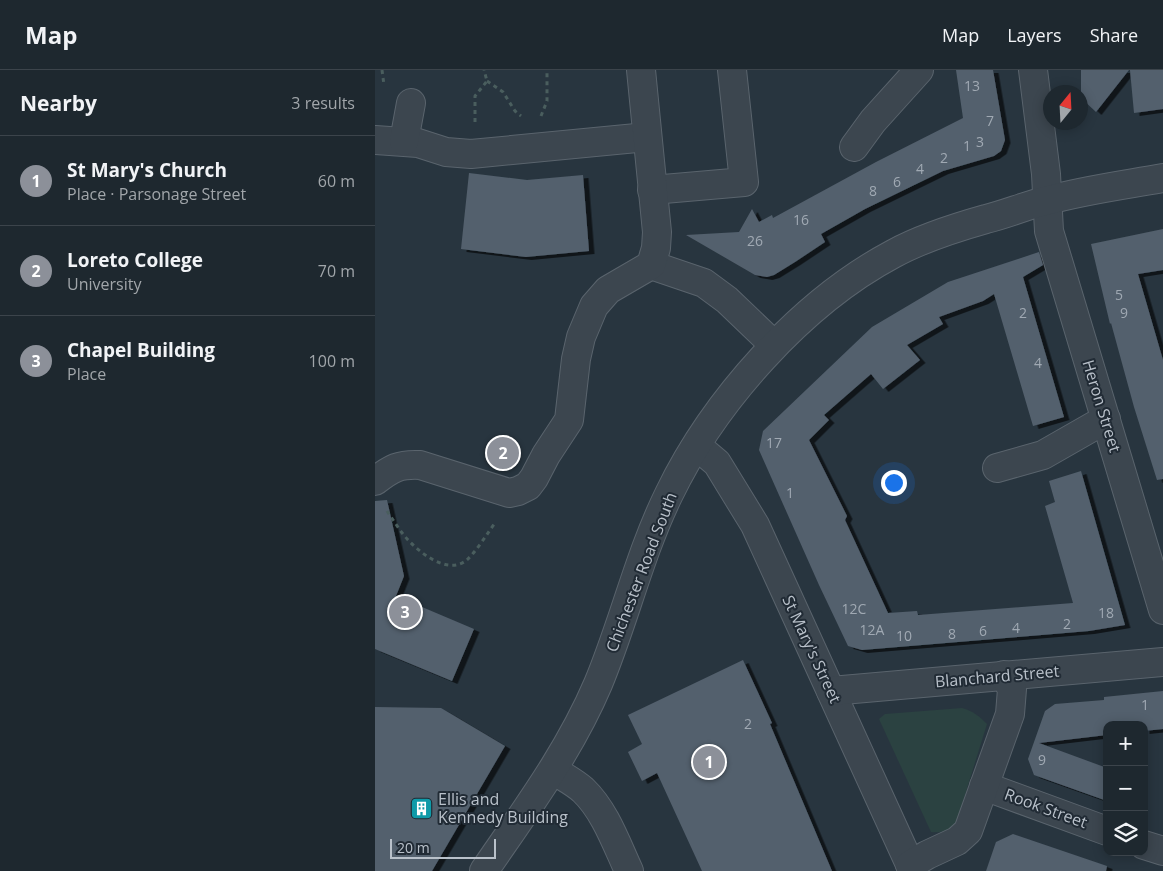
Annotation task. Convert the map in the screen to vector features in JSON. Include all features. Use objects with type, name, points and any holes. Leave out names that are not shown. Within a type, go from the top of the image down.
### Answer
[{"type":"street","points":[[375,480],[390,469],[405,464],[420,465],[509,493],[523,489],[535,478],[546,454],[569,420],[576,359],[581,337],[594,306],[608,290],[651,265],[657,232],[641,70]]},
{"type":"street","points":[[652,190],[744,182],[732,70]]},
{"type":"street","points":[[853,147],[873,121],[919,70]]},
{"type":"street","name":"Heron Street","points":[[1033,70],[1045,166],[1049,231],[1163,610]]},
{"type":"street","points":[[404,141],[411,103]]},
{"type":"street","points":[[375,140],[404,141],[446,152],[471,154],[535,138],[647,137]]},
{"type":"street","name":"Chichester Road South","points":[[484,871],[553,770],[580,722],[597,685],[661,511],[694,448],[713,418],[774,346],[816,308],[855,277],[893,253],[952,228],[1047,200],[1163,178]]},
{"type":"street","points":[[651,265],[704,282],[727,300],[774,346]]},
{"type":"street","points":[[997,468],[1043,455],[1106,419]]},
{"type":"street","name":"St Mary's Street","points":[[694,448],[704,452],[717,463],[755,526],[911,868],[963,836],[971,823],[1011,708],[1012,689],[1004,675]]},
{"type":"street","name":"Blanchard Street","points":[[831,691],[1163,662]]},
{"type":"street","points":[[553,770],[581,788],[591,799],[603,816],[629,871]]},
{"type":"street","name":"Rook Street","points":[[984,786],[1103,830]]},
{"type":"street","points":[[1148,846],[1163,852]]},
{"type":"path","points":[[484,70],[487,82],[503,92],[535,138]]},
{"type":"path","points":[[535,138],[547,101],[547,71]]},
{"type":"path","points":[[471,154],[475,96],[487,82]]},
{"type":"path","points":[[386,510],[409,542],[432,560],[447,565],[457,565],[466,562],[497,520],[509,493]]},
{"type":"green space","points":[[962,708],[976,714],[987,724],[956,824],[944,831],[931,832],[879,719],[885,714]]},
{"type":"building","points":[[956,70],[993,70],[1005,140],[1001,151],[994,156],[943,171],[865,209],[821,234],[825,242],[774,275],[767,277],[755,275],[686,235],[739,232],[752,209],[759,222],[772,215],[773,218],[876,162],[963,118]]},
{"type":"building","points":[[1081,70],[1129,70],[1096,112],[1088,105],[1088,85],[1081,85]]},
{"type":"building","points":[[1130,70],[1163,70],[1163,109],[1134,113]]},
{"type":"building","points":[[469,173],[527,180],[583,175],[589,251],[526,257],[461,249]]},
{"type":"building","points":[[1163,229],[1163,270],[1138,274],[1163,360],[1163,479],[1157,480],[1110,324],[1091,244]]},
{"type":"building","points":[[1039,252],[1043,265],[1023,277],[1064,417],[1033,426],[994,294],[983,301],[939,317],[943,324],[907,345],[920,360],[883,389],[871,374],[824,415],[829,420],[809,440],[847,516],[845,520],[888,613],[917,611],[918,615],[1073,603],[1045,506],[1055,502],[1049,481],[1081,471],[1125,625],[1089,631],[862,650],[848,646],[759,450],[763,431],[872,327],[948,282]]},
{"type":"building","points":[[387,500],[404,576],[396,596],[474,629],[452,681],[375,649],[375,501]]},
{"type":"building","points":[[743,660],[772,723],[770,724],[832,871],[702,871],[657,773],[642,781],[628,752],[642,744],[628,715]]},
{"type":"building","points":[[1163,691],[1163,729],[1148,731],[1148,721],[1103,721],[1103,735],[1039,743],[1103,767],[1103,800],[1034,775],[1028,759],[1045,711],[1055,704],[1104,700],[1104,697]]},
{"type":"building","name":"Ellis and Kennedy Building","points":[[375,707],[441,708],[505,746],[432,871],[375,871]]},
{"type":"building","points":[[1013,834],[1107,866],[1106,871],[986,871],[996,842]]},
{"type":"place","name":"Loreto College","points":[[503,453]]},
{"type":"place","name":"Chapel Building","points":[[405,612]]},
{"type":"place","name":"St Mary's Church","points":[[709,762]]},
{"type":"place","name":"Ellis and Kennedy Building","points":[[422,808]]}]
